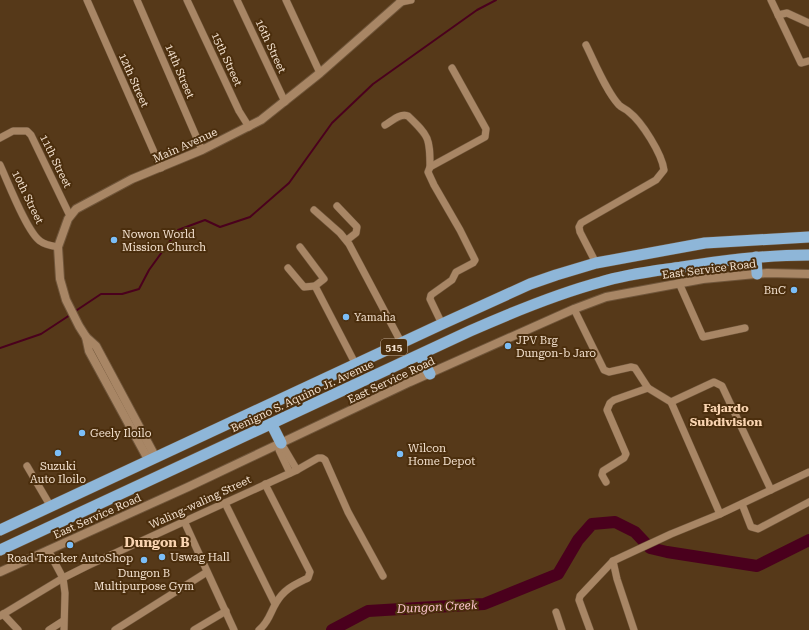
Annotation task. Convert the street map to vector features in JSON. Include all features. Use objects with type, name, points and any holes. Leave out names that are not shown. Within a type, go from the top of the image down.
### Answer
[{"type":"highway","name":"Benigno S. Aquino Jr. Avenue","points":[[0,530],[530,284],[596,263],[705,243],[809,237]]},
{"type":"highway","points":[[705,243],[706,262]]},
{"type":"highway","name":"Benigno S. Aquino Jr. Avenue","points":[[0,550],[518,310],[602,281],[706,262],[756,257],[809,255]]},
{"type":"highway","points":[[756,257],[757,274]]},
{"type":"highway","points":[[464,314],[470,331]]},
{"type":"highway","points":[[420,355],[430,374]]},
{"type":"highway","points":[[272,425],[281,443]]},
{"type":"highway","points":[[216,430],[224,447]]},
{"type":"highway","points":[[13,525],[19,541]]},
{"type":"street","name":"12th Street","points":[[88,0],[161,168]]},
{"type":"street","name":"14th Street","points":[[137,0],[202,150]]},
{"type":"street","name":"15th Street","points":[[187,0],[239,111],[249,127]]},
{"type":"street","name":"16th Street","points":[[237,0],[285,102]]},
{"type":"street","points":[[286,0],[320,73]]},
{"type":"street","points":[[402,1],[411,0]]},
{"type":"street","points":[[771,0],[801,63],[809,61]]},
{"type":"street","name":"Main Avenue","points":[[153,459],[96,346],[86,337],[66,300],[60,278],[58,248],[70,216],[76,208],[132,179],[202,150],[261,120],[320,73],[402,1]]},
{"type":"street","points":[[778,16],[788,13],[809,23]]},
{"type":"street","points":[[586,45],[611,93],[619,105],[630,112],[654,146],[664,170],[656,180],[582,223],[579,227],[580,232],[596,263]]},
{"type":"street","points":[[430,167],[485,136],[487,133],[452,68]]},
{"type":"street","points":[[385,125],[400,116],[408,116],[426,135],[430,144],[430,167],[428,172],[475,260],[473,263],[456,272],[452,280],[431,296],[430,299],[442,324]]},
{"type":"street","name":"11th Street","points":[[0,138],[13,131],[27,131],[31,135],[70,216]]},
{"type":"street","name":"10th Street","points":[[0,165],[28,224],[38,239],[48,245],[58,248]]},
{"type":"street","points":[[337,206],[357,227],[356,233],[347,240]]},
{"type":"street","points":[[314,210],[347,240],[402,344]]},
{"type":"street","points":[[288,268],[304,287],[315,286],[324,279],[300,247]]},
{"type":"street","name":"East Service Road","points":[[0,572],[430,374],[574,309],[606,297],[703,278],[757,274],[809,274]]},
{"type":"street","points":[[679,283],[703,337],[745,328]]},
{"type":"street","points":[[315,286],[356,365]]},
{"type":"street","points":[[574,309],[604,370],[609,372],[631,367],[635,368],[648,388],[671,402],[720,514]]},
{"type":"street","points":[[671,402],[714,382],[722,386],[771,490]]},
{"type":"street","points":[[606,482],[602,475],[603,471],[624,458],[626,454],[607,410],[610,403],[648,388]]},
{"type":"street","points":[[281,443],[293,471]]},
{"type":"street","name":"Waling-waling Street","points":[[2,615],[63,578],[318,458],[325,460],[348,512],[383,576]]},
{"type":"street","points":[[27,466],[51,507]]},
{"type":"street","points":[[590,630],[579,600],[580,596],[613,561],[720,514],[809,472]]},
{"type":"street","points":[[259,630],[265,626],[271,616],[275,604],[288,587],[308,578],[310,572],[265,484]]},
{"type":"street","points":[[742,504],[751,527],[758,529],[809,502]]},
{"type":"street","points":[[225,503],[275,604]]},
{"type":"street","points":[[184,521],[234,630]]},
{"type":"street","points":[[48,550],[63,578],[65,593],[63,621],[64,630]]},
{"type":"street","points":[[613,561],[617,579],[634,630]]},
{"type":"street","points":[[115,630],[207,572]]},
{"type":"street","points":[[194,630],[226,611]]},
{"type":"street","points":[[556,612],[562,630]]},
{"type":"street","points":[[2,615],[18,630]]},
{"type":"street","points":[[49,630],[63,621]]},
{"type":"waterway","points":[[74,312],[101,294],[122,294],[139,289],[149,270],[178,230],[205,220],[220,227],[250,217],[289,183],[332,123],[373,84],[477,10],[496,0]]},
{"type":"waterway","points":[[0,348],[41,334],[70,315]]},
{"type":"waterway","name":"Dungon Creek","points":[[332,630],[368,611],[484,604],[558,574],[578,540],[592,524],[615,522],[635,532],[650,548],[757,566],[809,540]]},
{"type":"place","name":"Nowon World Mission Church","points":[[114,240]]},
{"type":"place","name":"BnC","points":[[794,290]]},
{"type":"place","name":"Yamaha","points":[[346,317]]},
{"type":"place","name":"JPV Brg Dungon-b Jaro","points":[[508,346]]},
{"type":"place","name":"Geely Iloilo","points":[[82,433]]},
{"type":"place","name":"Suzuki Auto Iloilo","points":[[58,453]]},
{"type":"place","name":"Wilcon Home Depot","points":[[400,454]]},
{"type":"place","name":"Road Tracker AutoShop","points":[[70,545]]},
{"type":"place","name":"Uswag Hall","points":[[162,557]]},
{"type":"place","name":"Dungon B Multipurpose Gym","points":[[144,560]]},
{"type":"district","name":"Fajardo Subdivision","points":[[726,415]]},
{"type":"district","name":"Dungon B","points":[[157,542]]}]
